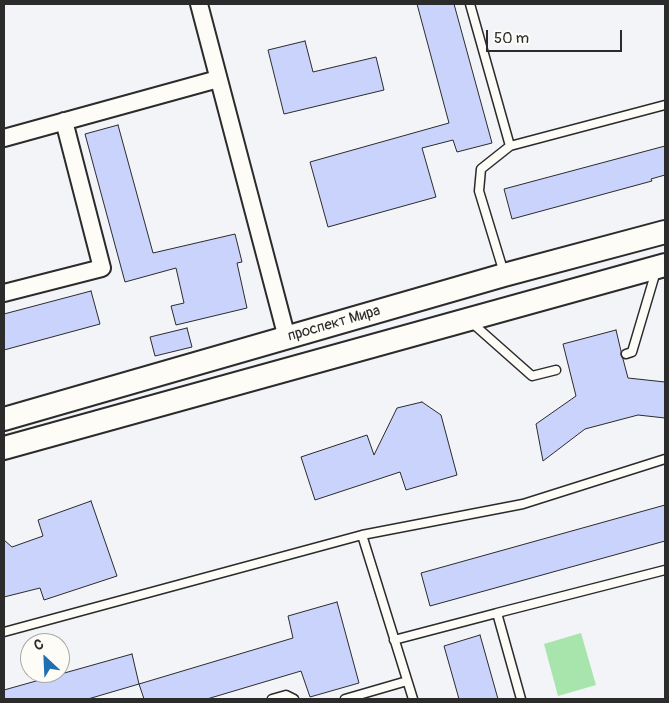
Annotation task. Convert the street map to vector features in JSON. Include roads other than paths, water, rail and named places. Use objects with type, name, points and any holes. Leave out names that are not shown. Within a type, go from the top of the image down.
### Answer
[{"type":"main road","name":"проспект Мира","points":[[4,419],[504,275],[665,232]]},
{"type":"main road","name":"проспект Мира","points":[[4,448],[661,266]]},
{"type":"street","points":[[199,4],[287,338]]},
{"type":"street","points":[[4,138],[218,79]]},
{"type":"street","points":[[4,293],[102,268],[64,121]]},
{"type":"lane","points":[[470,4],[510,146]]},
{"type":"lane","points":[[504,275],[479,191],[481,169],[510,146],[665,105]]},
{"type":"lane","points":[[626,354],[632,352],[661,266]]},
{"type":"lane","points":[[468,319],[532,376],[556,370]]},
{"type":"lane","points":[[4,632],[362,536],[523,504],[665,459]]},
{"type":"lane","points":[[362,536],[413,699]]},
{"type":"lane","points":[[394,640],[665,570]]},
{"type":"lane","points":[[496,613],[521,699]]},
{"type":"lane","points":[[345,699],[407,681]]},
{"type":"lane","points":[[272,699],[286,697],[294,699]]}]
